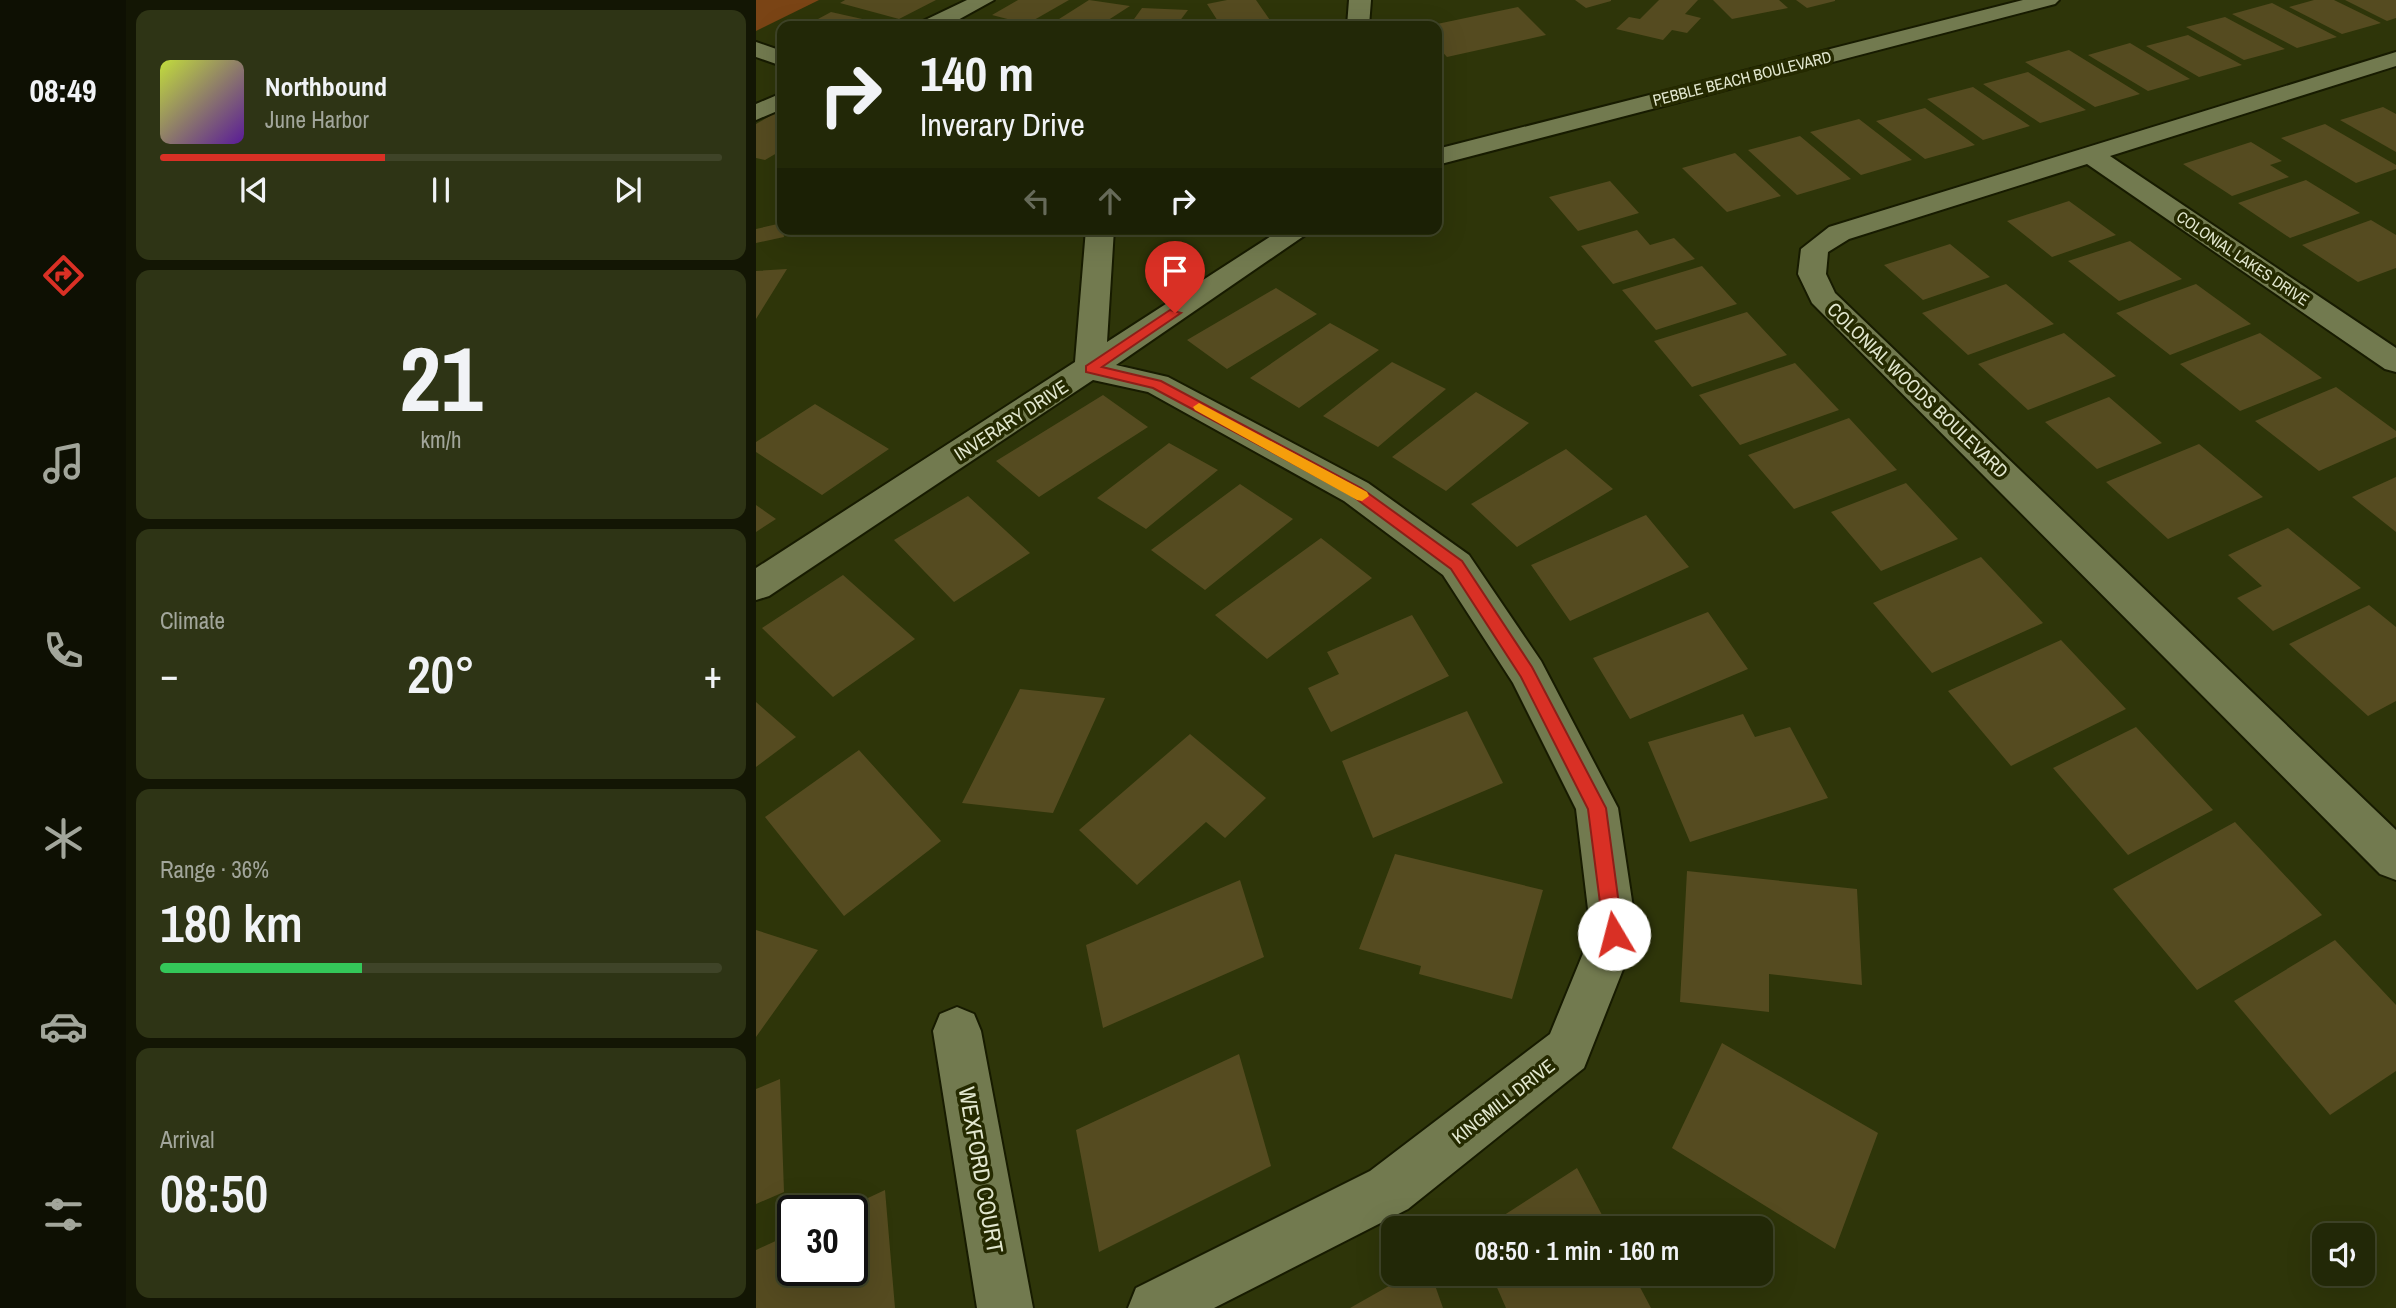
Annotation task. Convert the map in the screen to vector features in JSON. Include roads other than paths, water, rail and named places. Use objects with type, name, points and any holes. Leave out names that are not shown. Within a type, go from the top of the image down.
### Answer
[{"type":"street","points":[[941,21],[983,0]]},
{"type":"street","points":[[1359,21],[1360,0]]},
{"type":"street","name":"PEBBLE BEACH BOULEVARD","points":[[1442,154],[2040,1]]},
{"type":"street","points":[[756,50],[777,57]]},
{"type":"street","name":"COLONIAL WOODS BOULEVARD","points":[[2396,60],[1839,233],[1815,249],[1812,274],[1822,297],[2396,859]]},
{"type":"street","points":[[756,113],[777,102]]},
{"type":"street","name":"COLONIAL LAKES DRIVE","points":[[2091,155],[2396,362]]},
{"type":"street","points":[[1090,369],[1100,235]]},
{"type":"street","name":"INVERARY DRIVE","points":[[756,586],[1292,235]]},
{"type":"street","name":"KINGMILL DRIVE","points":[[1090,369],[1157,384],[1356,492],[1456,565],[1527,672],[1597,808],[1614,934],[1567,1051],[1389,1190],[1156,1308]]},
{"type":"street","name":"WEXFORD COURT","points":[[957,1031],[1005,1308]]}]
